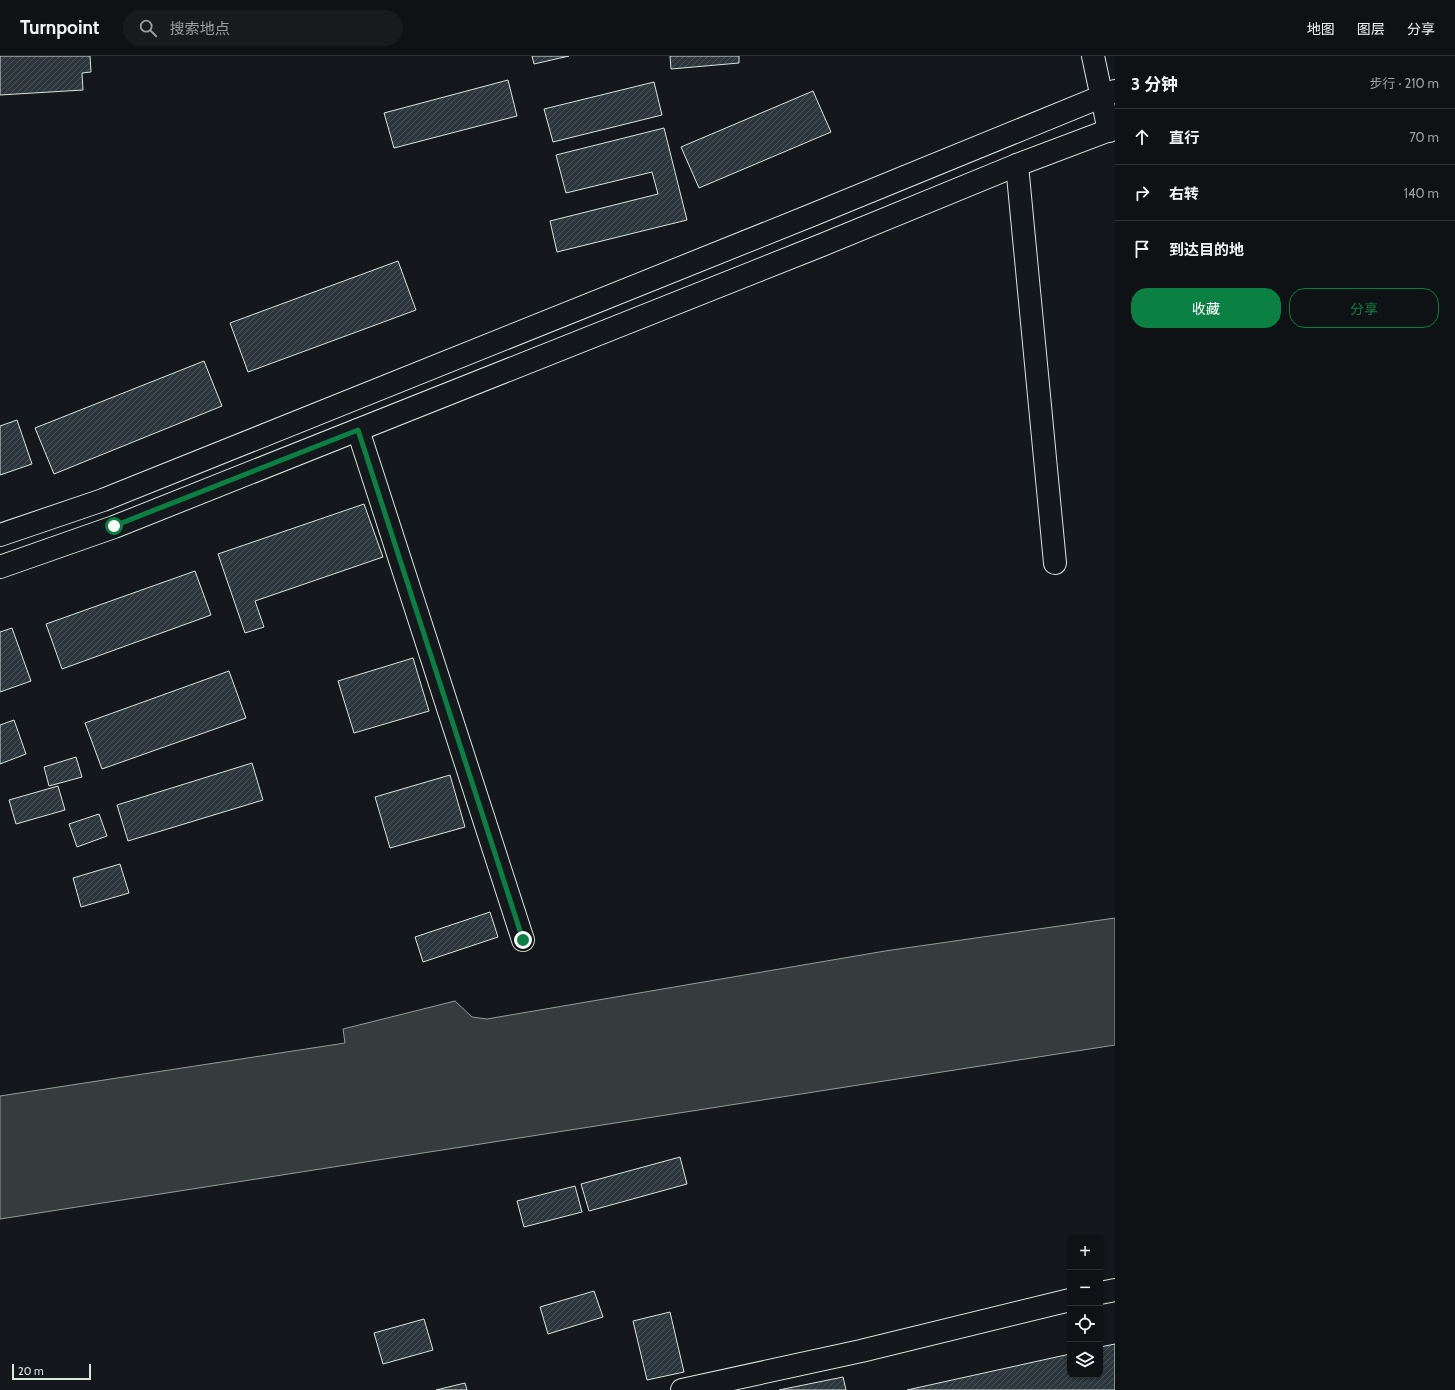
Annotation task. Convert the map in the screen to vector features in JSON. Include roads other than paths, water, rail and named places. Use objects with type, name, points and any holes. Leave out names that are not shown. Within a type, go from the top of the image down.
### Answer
[{"type":"main road","points":[[0,567],[114,526],[358,430],[822,245],[1016,165],[1112,129],[1108,93],[1093,56]]},
{"type":"main road","points":[[0,535],[118,494],[804,218],[1108,93]]},
{"type":"main road","points":[[1016,165],[1056,563]]},
{"type":"main road","points":[[358,430],[523,940]]},
{"type":"main road","points":[[1103,1292],[1115,1290]]},
{"type":"main road","points":[[682,1390],[861,1351],[1067,1301]]}]
